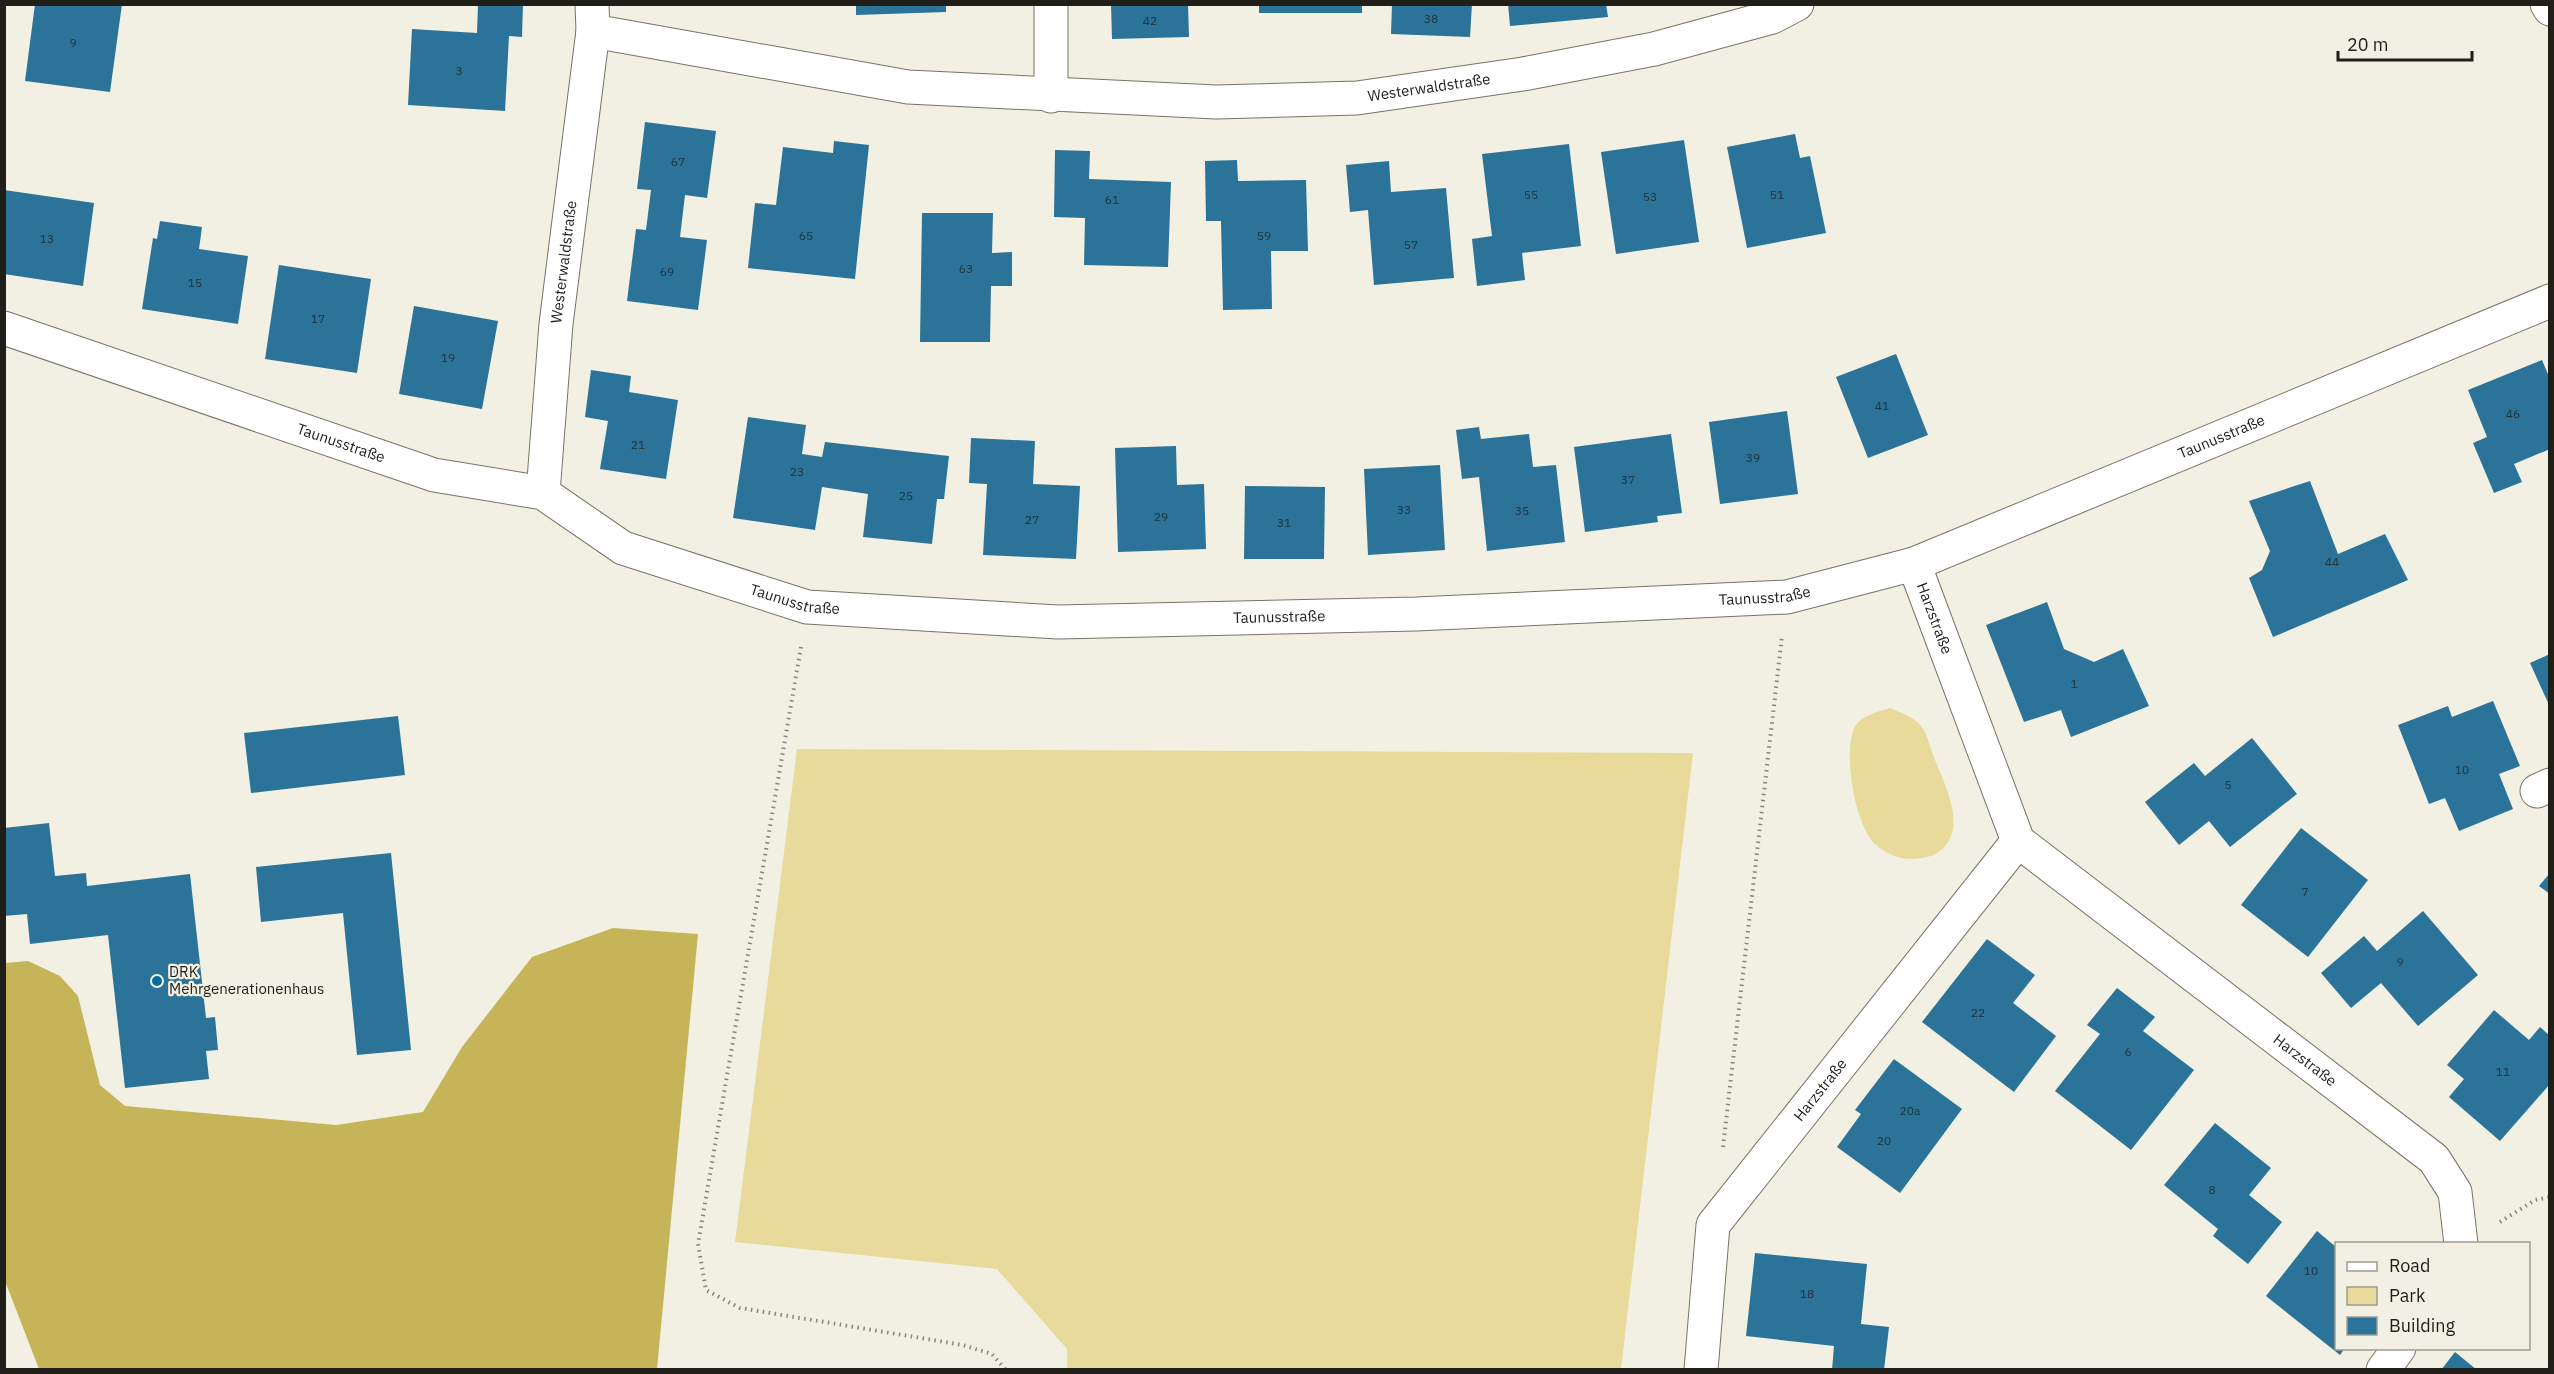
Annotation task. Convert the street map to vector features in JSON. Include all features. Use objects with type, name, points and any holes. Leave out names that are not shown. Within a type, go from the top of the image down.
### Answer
[{"type":"street","points":[[1051,4],[1051,96]]},
{"type":"street","name":"Westerwaldstraße","points":[[543,493],[556,324],[592,18],[908,87],[1051,96],[1216,102],[1357,98],[1523,74],[1654,49],[1772,17],[1797,4]]},
{"type":"street","points":[[2547,4],[2550,9]]},
{"type":"street","name":"Taunusstraße","points":[[4,328],[434,475],[543,493],[623,548],[807,607],[1058,622],[1416,614],[1787,597],[1914,564],[2550,301]]},
{"type":"street","name":"Harzstraße","points":[[1914,564],[2018,841],[2434,1159],[2455,1192],[2462,1242]]},
{"type":"street","name":"Harzstraße","points":[[1701,1370],[1713,1226],[2018,841]]},
{"type":"street","points":[[2383,1370],[2398,1350]]},
{"type":"path","points":[[1722,1154],[1787,597]]},
{"type":"path","points":[[807,607],[698,1244],[706,1290],[740,1308],[963,1345],[992,1354],[1006,1370]]},
{"type":"path","points":[[2464,1242],[2535,1200],[2550,1197]]},
{"type":"green space","points":[[1890,708],[1911,717],[1923,729],[1951,803],[1953,828],[1949,839],[1939,852],[1928,857],[1907,859],[1883,850],[1868,835],[1857,807],[1850,757],[1853,731],[1863,718]]},
{"type":"green space","points":[[797,749],[1693,753],[1621,1369],[1067,1369],[1067,1349],[997,1269],[735,1242]]},
{"type":"shaded area","points":[[613,928],[698,934],[657,1369],[39,1369],[5,1281],[5,963],[28,961],[60,976],[78,996],[100,1085],[125,1106],[336,1125],[423,1112],[462,1047],[532,957]]},
{"type":"building","points":[[35,4],[122,4],[110,92],[25,81]]},
{"type":"building","points":[[478,4],[523,4],[522,37],[509,36],[505,111],[408,105],[412,29],[477,33]]},
{"type":"building","points":[[856,4],[946,4],[946,12],[856,15]]},
{"type":"building","points":[[1111,4],[1188,4],[1189,37],[1112,39]]},
{"type":"building","points":[[1259,4],[1362,4],[1362,13],[1259,13]]},
{"type":"building","points":[[1392,4],[1472,4],[1470,37],[1391,34]]},
{"type":"building","points":[[1508,4],[1606,4],[1608,17],[1510,26]]},
{"type":"building","points":[[645,122],[716,131],[707,198],[685,195],[680,237],[707,240],[698,310],[627,301],[636,229],[646,230],[651,190],[637,189]]},
{"type":"building","points":[[1795,134],[1800,158],[1810,156],[1826,233],[1747,248],[1727,147]]},
{"type":"building","points":[[1684,140],[1699,242],[1616,254],[1601,152]]},
{"type":"building","points":[[834,141],[869,145],[855,279],[748,268],[755,203],[776,205],[783,147],[833,153]]},
{"type":"building","points":[[1569,144],[1581,246],[1522,253],[1525,280],[1477,286],[1472,239],[1492,236],[1482,154]]},
{"type":"building","points":[[1055,150],[1090,151],[1089,179],[1171,182],[1168,267],[1084,265],[1085,218],[1054,217]]},
{"type":"building","points":[[1237,160],[1238,181],[1306,180],[1308,251],[1271,251],[1272,309],[1223,310],[1221,221],[1206,221],[1205,161]]},
{"type":"building","points":[[1389,161],[1391,192],[1446,188],[1454,278],[1374,285],[1368,210],[1350,212],[1346,165]]},
{"type":"building","points":[[4,190],[94,203],[83,286],[4,274]]},
{"type":"building","points":[[922,213],[993,213],[992,253],[1012,252],[1012,286],[991,286],[990,342],[920,342]]},
{"type":"building","points":[[160,221],[202,227],[199,249],[248,256],[238,324],[142,309],[153,238],[157,239]]},
{"type":"building","points":[[279,265],[371,279],[357,373],[265,359]]},
{"type":"building","points":[[414,306],[498,321],[482,409],[399,394]]},
{"type":"building","points":[[1896,354],[1928,435],[1868,458],[1836,377]]},
{"type":"building","points":[[2542,360],[2550,379],[2550,449],[2514,464],[2522,482],[2494,493],[2473,443],[2487,437],[2468,390]]},
{"type":"building","points":[[591,370],[631,376],[629,392],[678,400],[666,479],[600,469],[608,421],[585,417]]},
{"type":"building","points":[[1787,411],[1798,494],[1720,504],[1709,422]]},
{"type":"building","points":[[748,417],[806,425],[802,454],[822,457],[825,442],[949,456],[944,499],[937,499],[932,544],[863,537],[868,494],[822,487],[815,530],[733,518]]},
{"type":"building","points":[[1479,427],[1481,439],[1529,434],[1533,467],[1556,465],[1565,542],[1487,551],[1479,477],[1462,479],[1456,430]]},
{"type":"building","points":[[1671,434],[1682,513],[1657,516],[1658,522],[1585,532],[1574,447]]},
{"type":"building","points":[[971,438],[1035,441],[1033,484],[1080,486],[1076,559],[983,555],[987,484],[969,483]]},
{"type":"building","points":[[1176,446],[1177,485],[1204,484],[1206,549],[1118,552],[1115,448]]},
{"type":"building","points":[[1440,465],[1445,550],[1368,555],[1364,469]]},
{"type":"building","points":[[2310,481],[2338,554],[2385,534],[2408,580],[2273,637],[2249,578],[2262,570],[2270,551],[2249,501]]},
{"type":"building","points":[[1245,486],[1325,487],[1324,559],[1244,559]]},
{"type":"building","points":[[2047,602],[2064,649],[2094,662],[2123,649],[2149,706],[2071,737],[2061,710],[2024,722],[1986,625]]},
{"type":"building","points":[[2550,654],[2550,707],[2530,663]]},
{"type":"building","points":[[2493,701],[2520,766],[2499,774],[2513,809],[2459,831],[2445,798],[2429,804],[2398,725],[2448,706],[2452,717]]},
{"type":"building","points":[[398,716],[405,775],[251,793],[244,733]]},
{"type":"building","points":[[2252,738],[2297,794],[2230,847],[2209,821],[2179,845],[2145,802],[2194,763],[2205,776]]},
{"type":"building","name":"DRK Mehrgenerationenhaus","points":[[49,823],[55,876],[86,873],[87,886],[190,874],[206,1018],[215,1017],[218,1050],[206,1051],[209,1079],[125,1088],[108,935],[30,944],[27,914],[4,916],[4,828]]},
{"type":"building","points":[[2301,828],[2368,880],[2308,957],[2241,905]]},
{"type":"building","points":[[391,853],[411,1050],[357,1055],[343,913],[261,922],[256,867]]},
{"type":"building","points":[[2550,873],[2550,894],[2539,886]]},
{"type":"building","points":[[2423,911],[2478,975],[2418,1026],[2381,983],[2351,1008],[2321,973],[2364,936],[2377,951]]},
{"type":"building","points":[[1987,939],[2035,975],[2013,1003],[2056,1036],[2014,1092],[1922,1022]]},
{"type":"building","points":[[2117,988],[2155,1017],[2143,1031],[2194,1070],[2131,1150],[2055,1091],[2100,1034],[2087,1025]]},
{"type":"building","points":[[2494,1010],[2529,1040],[2540,1027],[2550,1036],[2550,1084],[2500,1141],[2449,1097],[2464,1079],[2447,1065]]},
{"type":"building","points":[[1894,1059],[1962,1109],[1900,1193],[1837,1147],[1861,1114],[1855,1110]]},
{"type":"building","points":[[2215,1123],[2271,1168],[2249,1195],[2282,1222],[2248,1264],[2213,1236],[2218,1229],[2164,1185]]},
{"type":"building","points":[[2317,1231],[2335,1246],[2335,1350],[2344,1350],[2340,1355],[2266,1296]]},
{"type":"building","points":[[1755,1253],[1867,1264],[1861,1324],[1889,1327],[1884,1370],[1832,1370],[1834,1346],[1746,1336]]},
{"type":"building","points":[[2455,1352],[2477,1370],[2441,1370]]},
{"type":"place","name":"DRK Mehrgenerationenhaus","points":[[157,981]]}]
